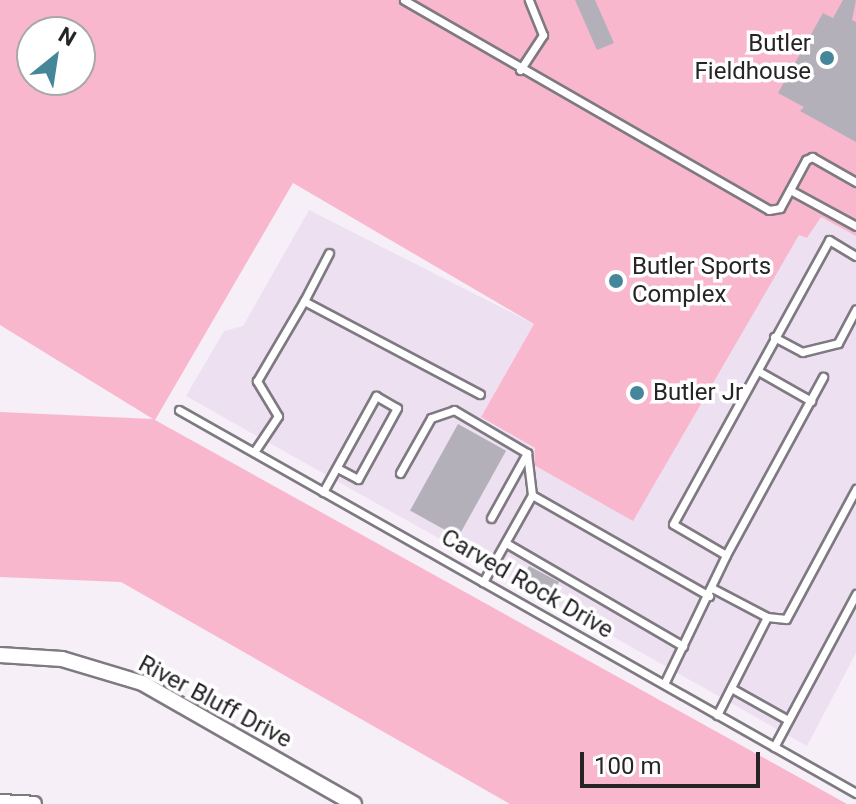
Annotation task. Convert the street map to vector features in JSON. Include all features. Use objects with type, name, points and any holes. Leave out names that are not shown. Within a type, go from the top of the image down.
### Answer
[{"type":"street","name":"River Bluff Drive","points":[[0,655],[62,659],[142,683],[354,804]]},
{"type":"street","points":[[0,802],[34,804]]},
{"type":"lane","points":[[404,0],[520,70],[769,210],[780,208],[806,160],[812,157],[856,182]]},
{"type":"lane","points":[[520,70],[543,35],[529,0]]},
{"type":"lane","points":[[790,190],[856,226]]},
{"type":"lane","points":[[726,555],[673,524],[760,372],[774,337],[829,240],[856,256]]},
{"type":"lane","points":[[254,452],[278,416],[257,381],[329,253]]},
{"type":"lane","points":[[304,301],[480,394]]},
{"type":"lane","points":[[774,337],[802,352],[838,343],[856,309]]},
{"type":"lane","points":[[760,372],[811,401]]},
{"type":"lane","points":[[664,684],[726,555],[823,377]]},
{"type":"lane","points":[[323,492],[376,396],[397,408],[358,479],[337,468]]},
{"type":"lane","name":"Carved Rock Drive","points":[[179,410],[856,793]]},
{"type":"lane","points":[[400,473],[431,418],[454,410],[527,453]]},
{"type":"lane","points":[[483,582],[532,495],[527,453]]},
{"type":"lane","points":[[491,518],[527,453]]},
{"type":"lane","points":[[532,495],[710,592],[767,617],[786,619],[856,489]]},
{"type":"lane","points":[[506,543],[683,646]]},
{"type":"lane","points":[[774,747],[856,594]]},
{"type":"lane","points":[[717,715],[767,617]]},
{"type":"lane","points":[[731,688],[788,720]]},
{"type":"shaded area","points":[[0,0],[856,0],[856,236],[821,217],[807,238],[799,235],[633,521],[534,465],[535,448],[481,417],[534,324],[293,183],[155,420],[847,804],[510,804],[121,582],[0,577],[0,412],[153,419],[0,325]]},
{"type":"shaded area","points":[[309,210],[534,324],[481,417],[535,448],[799,234],[807,238],[820,216],[856,236],[856,653],[807,746],[186,396],[224,331],[243,326]]},
{"type":"building","points":[[575,0],[595,0],[614,43],[597,50]]},
{"type":"building","name":"Butler Fieldhouse","points":[[843,0],[856,0],[852,20],[856,22],[856,142],[800,111],[804,107],[778,93],[823,13],[833,18]]},
{"type":"building","points":[[458,424],[506,451],[458,537],[410,511]]},
{"type":"building","points":[[529,566],[559,582],[552,594],[522,578]]},
{"type":"place","name":"Butler Fieldhouse","points":[[827,58]]},
{"type":"place","name":"Butler Sports Complex","points":[[616,281]]},
{"type":"place","name":"Butler Jr","points":[[637,393]]}]
